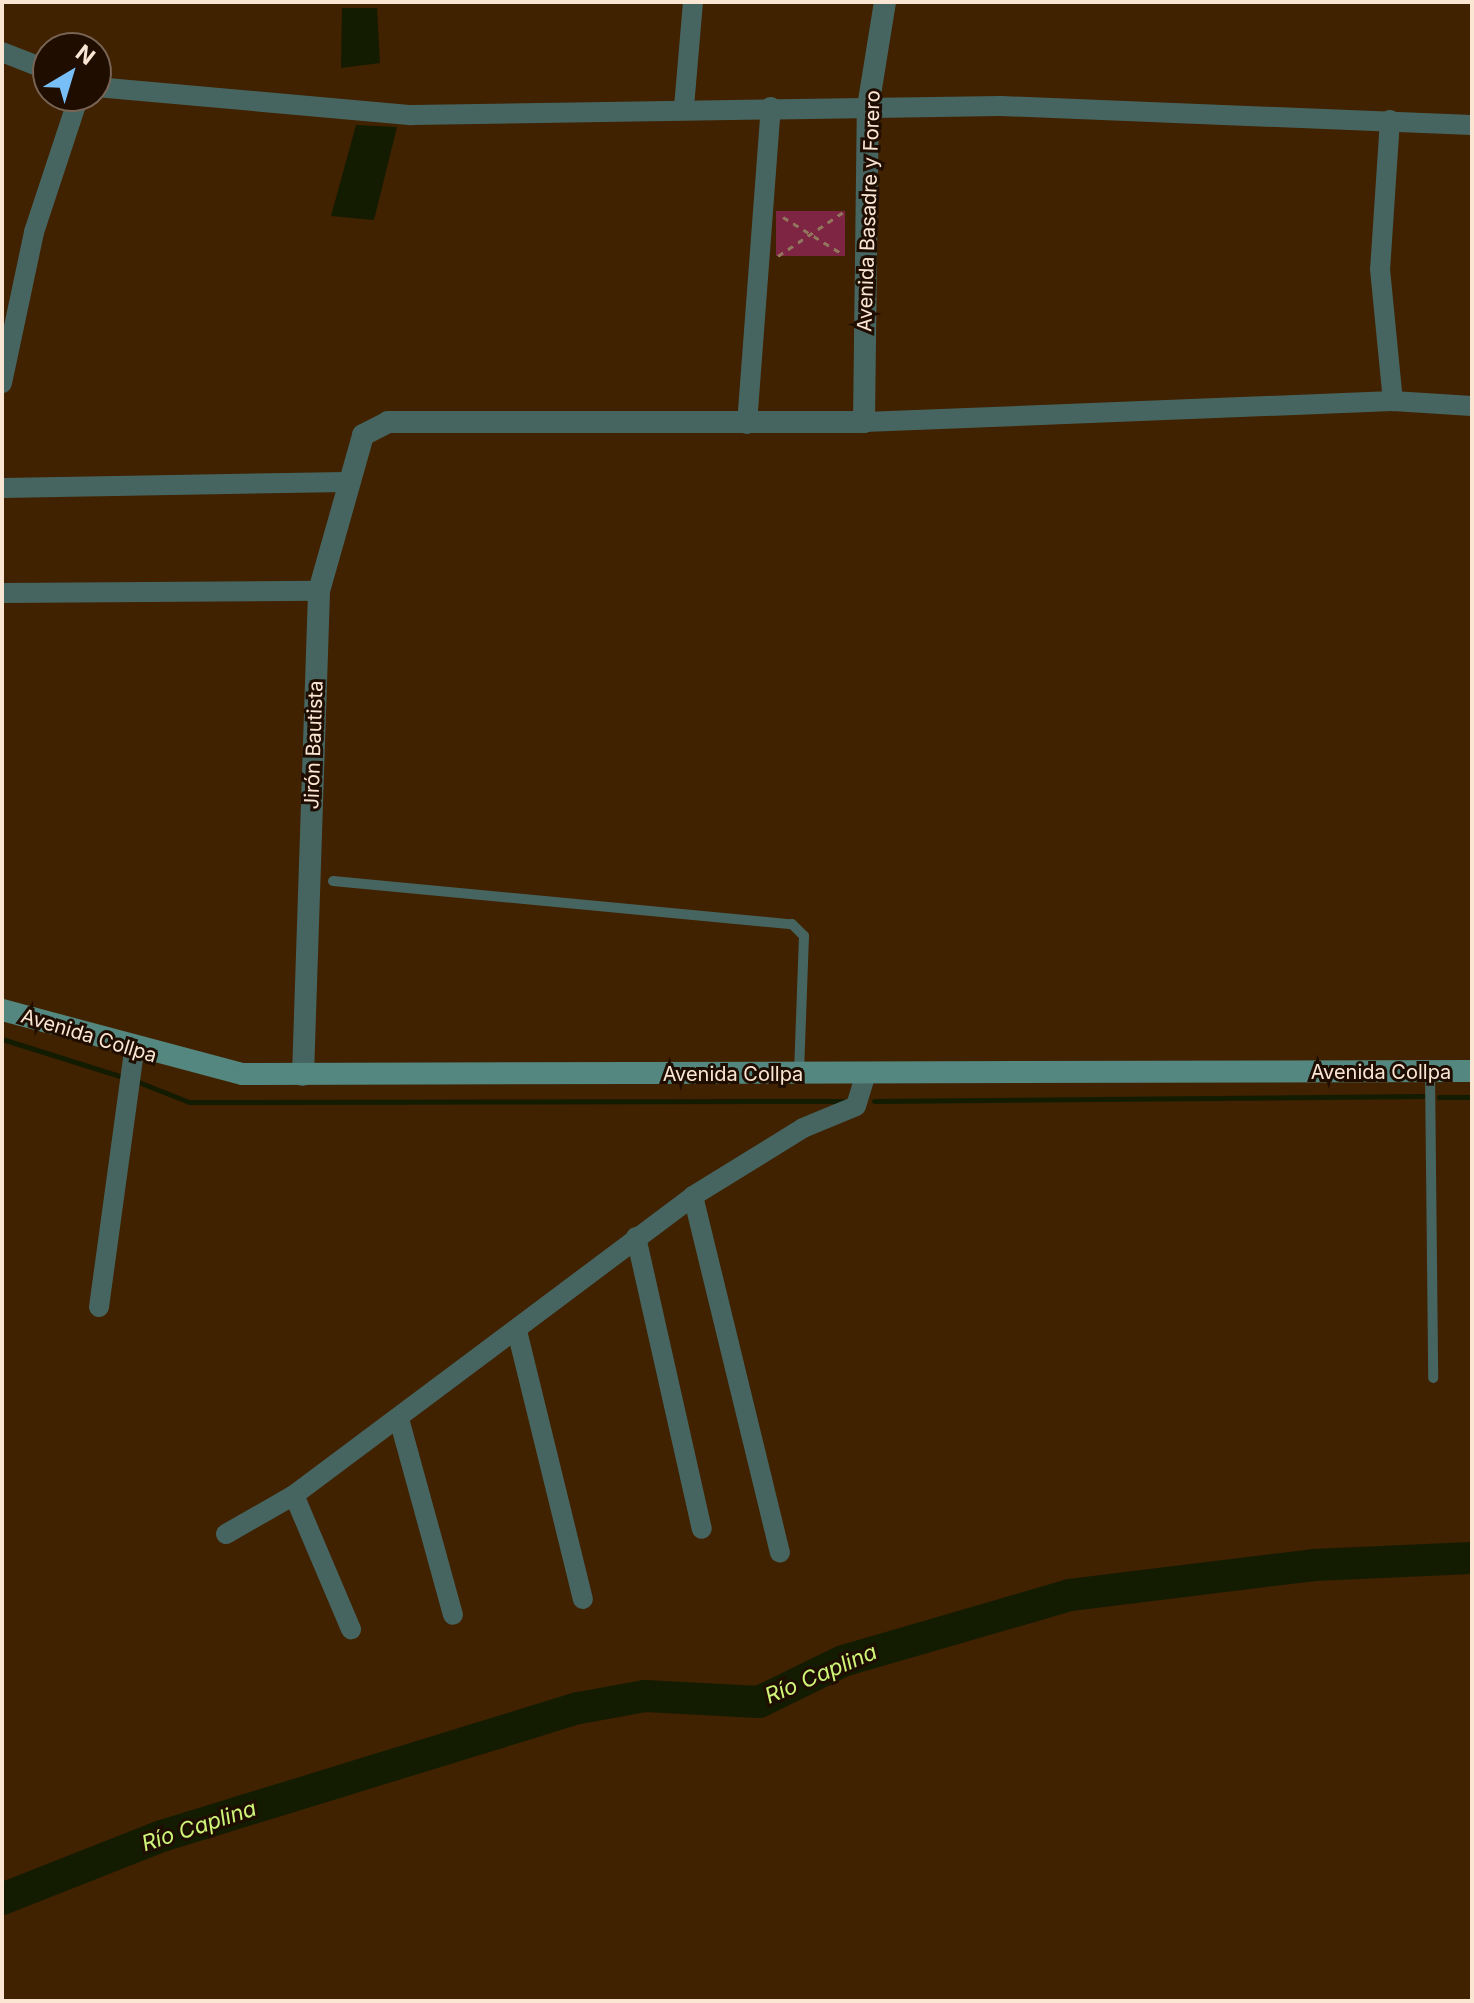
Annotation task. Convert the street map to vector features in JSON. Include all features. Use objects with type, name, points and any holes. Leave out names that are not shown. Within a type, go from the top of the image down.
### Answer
[{"type":"main road","name":"Avenida Collpa","points":[[2,1010],[134,1050],[243,1074],[1472,1071]]},
{"type":"street","points":[[684,107],[693,2]]},
{"type":"street","name":"Avenida Basadre y Forero","points":[[864,422],[868,107],[885,2]]},
{"type":"street","points":[[2,52],[32,64]]},
{"type":"street","points":[[112,88],[412,115],[684,107],[868,107],[1390,120],[1472,125]]},
{"type":"street","points":[[771,107],[747,424],[1393,401],[1472,406]]},
{"type":"street","points":[[2,383],[34,232],[74,112]]},
{"type":"street","points":[[1390,120],[1380,269],[1393,401]]},
{"type":"street","name":"Jirón Bautista","points":[[303,1075],[319,591],[346,482],[374,426],[747,424]]},
{"type":"street","points":[[2,488],[346,482]]},
{"type":"street","points":[[2,593],[319,591]]},
{"type":"street","points":[[99,1307],[134,1050]]},
{"type":"street","points":[[226,1534],[294,1495],[517,1331],[693,1196],[803,1128],[856,1106],[866,1074]]},
{"type":"street","points":[[693,1196],[780,1553]]},
{"type":"street","points":[[636,1237],[702,1529]]},
{"type":"street","points":[[517,1331],[583,1599]]},
{"type":"street","points":[[399,1419],[453,1615]]},
{"type":"street","points":[[294,1495],[351,1629]]},
{"type":"lane","points":[[333,881],[792,924],[804,936],[799,1074]]},
{"type":"lane","points":[[1430,1071],[1433,1378]]},
{"type":"path","points":[[773,259],[845,211]]},
{"type":"path","points":[[776,213],[845,256]]},
{"type":"shaded area","points":[[342,8],[377,8],[380,63],[341,68]]},
{"type":"shaded area","points":[[356,125],[397,127],[374,220],[331,216]]},
{"type":"shaded area","points":[[776,211],[845,211],[845,256],[776,256]]},
{"type":"waterway","points":[[2,1039],[119,1076]]},
{"type":"waterway","points":[[136,1081],[189,1102],[843,1101]]},
{"type":"waterway","points":[[874,1101],[1423,1096]]},
{"type":"waterway","points":[[1439,1097],[1472,1097]]},
{"type":"waterway","name":"Río Caplina","points":[[2,1899],[162,1836],[579,1708],[645,1696],[759,1702],[843,1661],[1070,1595],[1314,1565],[1472,1558]]}]
